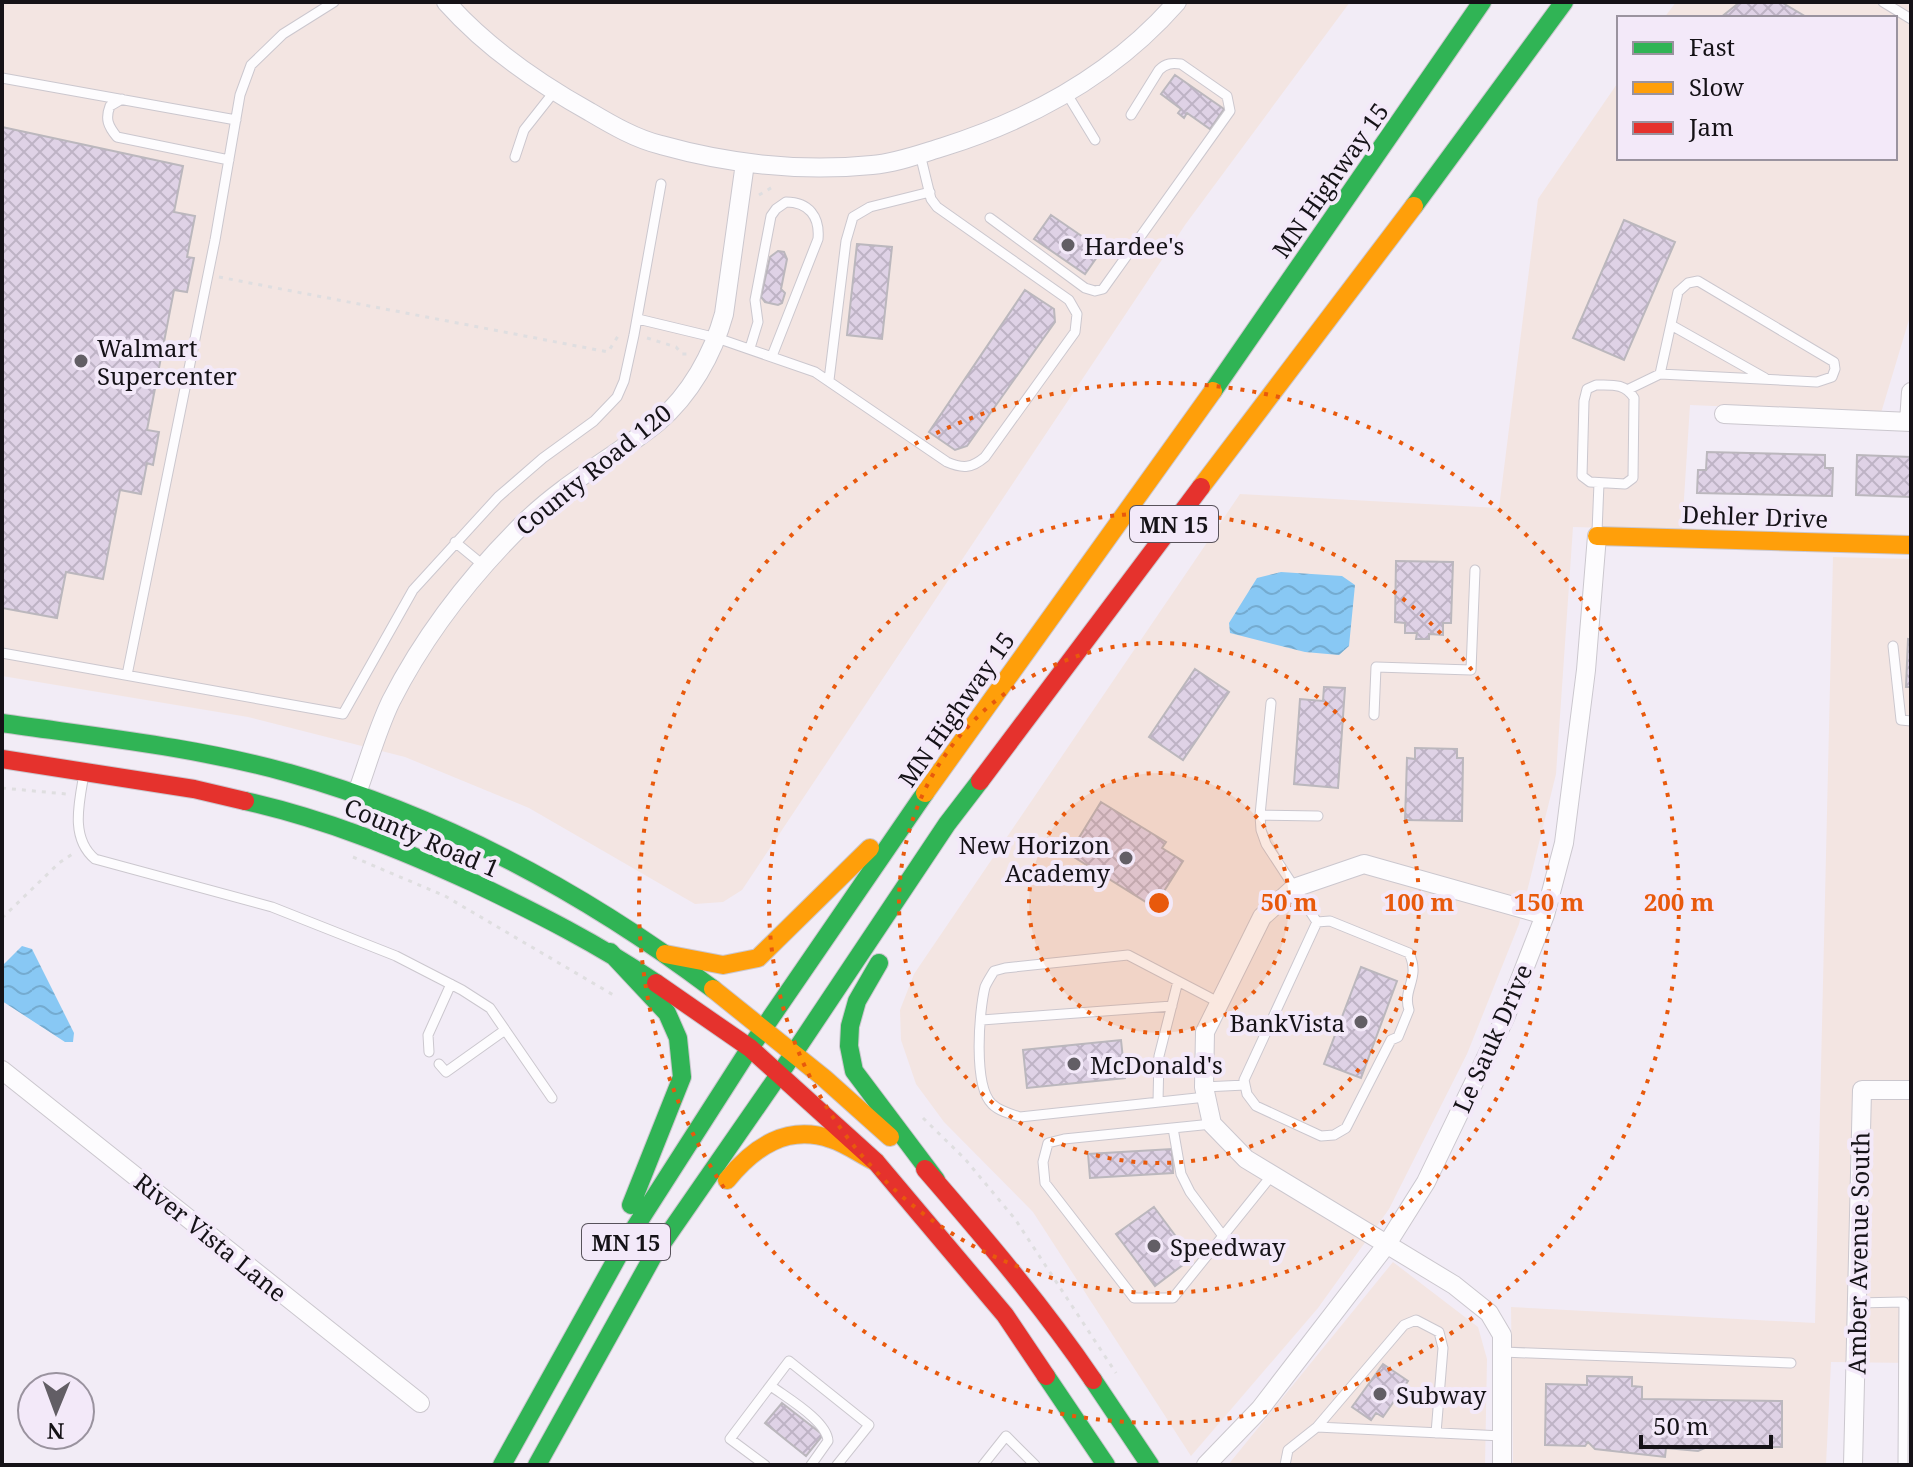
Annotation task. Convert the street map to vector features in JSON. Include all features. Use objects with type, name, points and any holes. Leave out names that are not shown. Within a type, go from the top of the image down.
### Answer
[{"type":"main road","name":"MN Highway 15","points":[[502,1465],[627,1240],[764,1027],[922,797],[1231,365],[1482,2]]},
{"type":"main road","name":"MN 15","points":[[537,1465],[652,1258],[947,824],[1564,2]]},
{"type":"main road","name":"Dehler Drive","points":[[1597,536],[1911,545]]},
{"type":"main road","name":"County Road 1","points":[[2,723],[221,756],[357,793],[445,827],[590,903],[665,954],[764,1027],[936,1180]]},
{"type":"main road","name":"County Road 1","points":[[2,759],[239,798],[348,830],[398,848],[610,952],[750,1048],[876,1162],[1005,1315],[1106,1465]]},
{"type":"main road","points":[[988,771],[857,1001],[850,1026],[849,1046],[854,1071],[936,1180],[1062,1334],[1150,1465]]},
{"type":"main road","points":[[665,954],[718,966],[741,965],[758,958],[922,797]]},
{"type":"main road","points":[[607,1276],[682,1077],[678,1038],[667,1013],[610,952]]},
{"type":"main road","points":[[714,1200],[729,1177],[756,1147],[780,1137],[806,1133],[831,1139],[876,1162]]},
{"type":"main road","points":[[633,1293],[674,1256]]},
{"type":"street","points":[[446,2],[510,63],[614,126],[659,145],[745,163],[812,167],[874,165],[920,154],[984,134],[1036,112],[1067,94],[1133,46],[1177,2]]},
{"type":"street","name":"County Road 120","points":[[357,793],[398,689],[483,565],[543,504],[659,421],[695,378],[717,338],[724,314],[745,163]]},
{"type":"street","points":[[1724,414],[1910,422],[1911,392]]},
{"type":"street","name":"Le Sauk Drive","points":[[1206,1465],[1260,1409],[1387,1244],[1433,1168],[1505,1018],[1545,915],[1564,843],[1575,771],[1597,536]]},
{"type":"street","points":[[1502,1465],[1502,1335],[1489,1313],[1454,1285],[1246,1159],[1212,1124],[1205,1092],[1205,1032],[1262,917],[1294,888],[1364,864],[1545,915]]},
{"type":"street","name":"River Vista Lane","points":[[2,1070],[420,1403]]},
{"type":"street","name":"Amber Avenue South","points":[[1853,1465],[1862,1090],[1911,1090]]},
{"type":"lane","points":[[127,675],[208,275],[240,95],[251,65],[283,34],[334,2]]},
{"type":"lane","points":[[1883,2],[1911,19]]},
{"type":"lane","points":[[990,218],[1085,288],[1095,291],[1103,289],[1230,111],[1230,103],[1227,96],[1181,64],[1173,63],[1159,70],[1131,115]]},
{"type":"lane","points":[[2,78],[236,120]]},
{"type":"lane","points":[[515,157],[524,130],[554,92]]},
{"type":"lane","points":[[1067,94],[1095,140]]},
{"type":"lane","points":[[122,99],[110,106],[106,116],[109,127],[117,137],[229,160]]},
{"type":"lane","points":[[638,319],[750,348],[829,380],[947,462],[970,467],[985,457],[1075,332],[1077,314],[1069,300],[937,207],[920,154]]},
{"type":"lane","points":[[2,653],[343,714],[413,590],[509,487],[606,411],[624,381],[661,184]]},
{"type":"lane","points":[[829,380],[846,241],[853,217],[870,207],[930,192]]},
{"type":"lane","points":[[750,348],[757,327],[755,300],[771,216],[780,205],[795,202],[810,209],[815,216],[818,239],[772,356]]},
{"type":"lane","points":[[1629,389],[1660,374],[1817,382],[1832,377],[1835,369],[1834,362],[1698,281],[1688,283],[1678,292],[1660,374]]},
{"type":"lane","points":[[1671,325],[1768,379]]},
{"type":"lane","points":[[1596,385],[1619,385],[1629,389],[1634,398],[1633,478],[1625,484],[1599,483],[1590,482],[1582,476],[1584,401],[1587,389],[1596,385]]},
{"type":"lane","points":[[1597,536],[1599,483]]},
{"type":"lane","points":[[455,542],[483,565]]},
{"type":"lane","points":[[1374,715],[1376,667],[1471,670],[1475,570]]},
{"type":"lane","points":[[1893,646],[1901,720],[1911,721]]},
{"type":"lane","points":[[1271,703],[1261,830],[1266,844],[1317,922]]},
{"type":"lane","points":[[85,771],[78,822],[84,846],[95,859],[272,907],[396,956],[451,984],[490,1008],[552,1098]]},
{"type":"lane","points":[[1260,815],[1318,816]]},
{"type":"lane","points":[[1330,921],[1409,953],[1415,966],[1406,1000],[1409,1010],[1398,1037],[1391,1040],[1346,1128],[1334,1135],[1321,1136],[1256,1106],[1247,1094],[1244,1080],[1317,922],[1330,921]]},
{"type":"lane","points":[[1220,1003],[1128,955],[994,971],[985,985],[979,1045],[983,1086],[990,1103],[1020,1117],[1158,1102],[1245,1085]]},
{"type":"lane","points":[[1158,1102],[1159,1056],[1178,981]]},
{"type":"lane","points":[[429,1052],[427,1045],[431,1027],[451,984]]},
{"type":"lane","points":[[982,1020],[1172,1006]]},
{"type":"lane","points":[[439,1064],[446,1072],[505,1030]]},
{"type":"lane","points":[[1212,1124],[1048,1143],[1043,1162],[1045,1183],[1134,1298],[1173,1298],[1272,1175]]},
{"type":"lane","points":[[1173,1128],[1181,1174],[1190,1192],[1223,1236]]},
{"type":"lane","points":[[1856,1303],[1908,1302],[1903,1465]]},
{"type":"lane","points":[[1285,1465],[1288,1450],[1317,1427],[1404,1325],[1416,1320],[1439,1332],[1443,1348],[1436,1433]]},
{"type":"lane","points":[[1503,1352],[1791,1363]]},
{"type":"lane","points":[[765,1465],[730,1439],[789,1361],[869,1425],[837,1465]]},
{"type":"lane","points":[[771,1386],[828,1434],[828,1441],[811,1465]]},
{"type":"lane","points":[[1317,1427],[1502,1436]]},
{"type":"lane","points":[[983,1465],[1006,1436],[1035,1465]]},
{"type":"path","points":[[208,275],[608,352],[619,332],[667,343],[682,354],[709,355]]},
{"type":"path","points":[[2,788],[81,795]]},
{"type":"path","points":[[2,918],[59,863],[84,846]]},
{"type":"path","points":[[345,854],[445,896],[617,997]]},
{"type":"path","points":[[923,1118],[965,1159],[1015,1219],[1118,1375]]},
{"type":"shaded area","points":[[2,2],[1350,2],[1185,225],[742,890],[723,902],[695,904],[529,808],[405,757],[248,717],[2,676]]},
{"type":"shaded area","points":[[1676,2],[1911,2],[1911,313],[1881,413],[1690,405],[1682,530],[1573,527],[1556,774],[1519,924],[1467,1054],[1389,1209],[1318,1308],[1191,1456],[1033,1212],[944,1122],[916,1084],[901,1040],[900,1010],[914,974],[1240,494],[1499,508],[1538,199],[1617,84],[1617,160],[1897,160],[1897,16],[1666,16]]},
{"type":"shaded area","points":[[1833,557],[1911,559],[1911,1363],[1831,1362],[1826,1465],[1513,1463],[1511,1307],[1815,1323]]},
{"type":"shaded area","points":[[1393,1262],[1478,1327],[1487,1359],[1485,1465],[1228,1465]]},
{"type":"water","points":[[1281,572],[1342,576],[1355,585],[1349,646],[1339,655],[1305,652],[1230,633],[1229,623],[1257,578]]},
{"type":"water","points":[[22,946],[32,949],[74,1033],[73,1042],[65,1042],[2,1001],[2,966]]},
{"type":"building","points":[[1740,2],[1781,2],[1805,16],[1722,16]]},
{"type":"building","points":[[1175,75],[1224,109],[1210,129],[1187,113],[1184,118],[1178,113],[1181,109],[1161,94]]},
{"type":"building","name":"Walmart Supercenter","points":[[2,127],[183,166],[174,212],[195,216],[187,257],[194,258],[187,292],[174,290],[147,430],[159,432],[153,465],[147,463],[141,494],[120,490],[103,579],[66,572],[57,618],[2,608]]},
{"type":"building","name":"Hardee's","points":[[1051,215],[1102,250],[1085,274],[1034,239]]},
{"type":"building","points":[[1624,220],[1675,242],[1624,360],[1573,338]]},
{"type":"building","points":[[857,244],[892,247],[882,339],[847,335]]},
{"type":"building","points":[[778,251],[784,252],[787,259],[781,289],[785,293],[782,303],[778,305],[765,302],[761,297],[770,257]]},
{"type":"building","points":[[1025,290],[1054,309],[1055,322],[967,446],[955,450],[929,432]]},
{"type":"building","points":[[1707,452],[1825,455],[1825,468],[1833,468],[1832,496],[1697,493],[1698,470],[1706,470]]},
{"type":"building","points":[[1857,455],[1911,457],[1911,497],[1856,495]]},
{"type":"building","points":[[1396,561],[1453,562],[1451,623],[1443,623],[1443,635],[1429,634],[1429,639],[1416,639],[1417,633],[1405,633],[1405,623],[1395,622]]},
{"type":"building","points":[[1908,639],[1911,640],[1911,687],[1906,687]]},
{"type":"building","points":[[1195,669],[1229,692],[1183,760],[1149,737]]},
{"type":"building","points":[[1324,687],[1345,688],[1338,788],[1294,784],[1300,699],[1323,701]]},
{"type":"building","points":[[1415,748],[1457,749],[1457,758],[1463,758],[1462,821],[1405,820],[1407,758],[1415,759]]},
{"type":"building","name":"New Horizon Academy","points":[[1101,802],[1166,842],[1162,848],[1183,861],[1154,907],[1069,854]]},
{"type":"building","name":"BankVista","points":[[1361,967],[1397,981],[1361,1078],[1324,1064]]},
{"type":"building","name":"McDonald's","points":[[1121,1040],[1125,1078],[1027,1088],[1023,1050]]},
{"type":"building","name":"Speedway","points":[[1172,1149],[1173,1173],[1090,1178],[1088,1154]]},
{"type":"building","name":"Speedway","points":[[1154,1207],[1192,1258],[1155,1286],[1116,1234]]},
{"type":"building","name":"Subway","points":[[1383,1364],[1408,1381],[1383,1417],[1376,1413],[1371,1420],[1352,1407]]},
{"type":"building","points":[[1587,1376],[1632,1377],[1632,1386],[1642,1387],[1642,1399],[1782,1401],[1782,1447],[1707,1447],[1698,1451],[1666,1448],[1665,1457],[1595,1449],[1588,1442],[1585,1446],[1545,1445],[1546,1384],[1587,1385]]},
{"type":"building","points":[[782,1403],[823,1435],[806,1456],[765,1423]]},
{"type":"traffic: fast","points":[[1213,391],[1482,2]]},
{"type":"traffic: fast","points":[[1414,206],[1564,2]]},
{"type":"traffic: fast","points":[[2,723],[218,756],[289,773],[402,811],[511,861],[563,890],[713,989]]},
{"type":"traffic: fast","points":[[537,1465],[652,1258],[947,824],[980,781]]},
{"type":"traffic: fast","points":[[502,1465],[627,1240],[750,1048],[925,793]]},
{"type":"traffic: fast","points":[[245,801],[333,826],[446,870],[567,930],[656,983]]},
{"type":"traffic: fast","points":[[610,952],[667,1013],[678,1038],[682,1077],[631,1205]]},
{"type":"traffic: fast","points":[[879,963],[857,1001],[850,1026],[849,1046],[854,1071],[936,1180]]},
{"type":"traffic: fast","points":[[1046,1376],[1106,1465]]},
{"type":"traffic: fast","points":[[1093,1380],[1150,1465]]},
{"type":"traffic: slow","points":[[1201,487],[1414,206]]},
{"type":"traffic: slow","points":[[925,793],[1213,391]]},
{"type":"traffic: slow","points":[[1597,536],[1911,545]]},
{"type":"traffic: slow","points":[[665,954],[723,965],[758,958],[870,848]]},
{"type":"traffic: slow","points":[[713,989],[824,1078],[890,1137]]},
{"type":"traffic: slow","points":[[727,1180],[760,1149],[800,1134],[837,1141],[876,1162]]},
{"type":"traffic: jam","points":[[980,781],[1201,487]]},
{"type":"traffic: jam","points":[[2,759],[194,789],[245,801]]},
{"type":"traffic: jam","points":[[656,983],[750,1048],[876,1162],[1005,1315],[1046,1376]]},
{"type":"traffic: jam","points":[[925,1169],[1033,1298],[1093,1380]]},
{"type":"place","name":"Hardee's","points":[[1068,245]]},
{"type":"place","name":"Walmart Supercenter","points":[[81,361]]},
{"type":"place","name":"New Horizon Academy","points":[[1126,858]]},
{"type":"place","name":"BankVista","points":[[1361,1022]]},
{"type":"place","name":"McDonald's","points":[[1074,1064]]},
{"type":"place","name":"Speedway","points":[[1154,1246]]},
{"type":"place","name":"Subway","points":[[1380,1394]]}]
